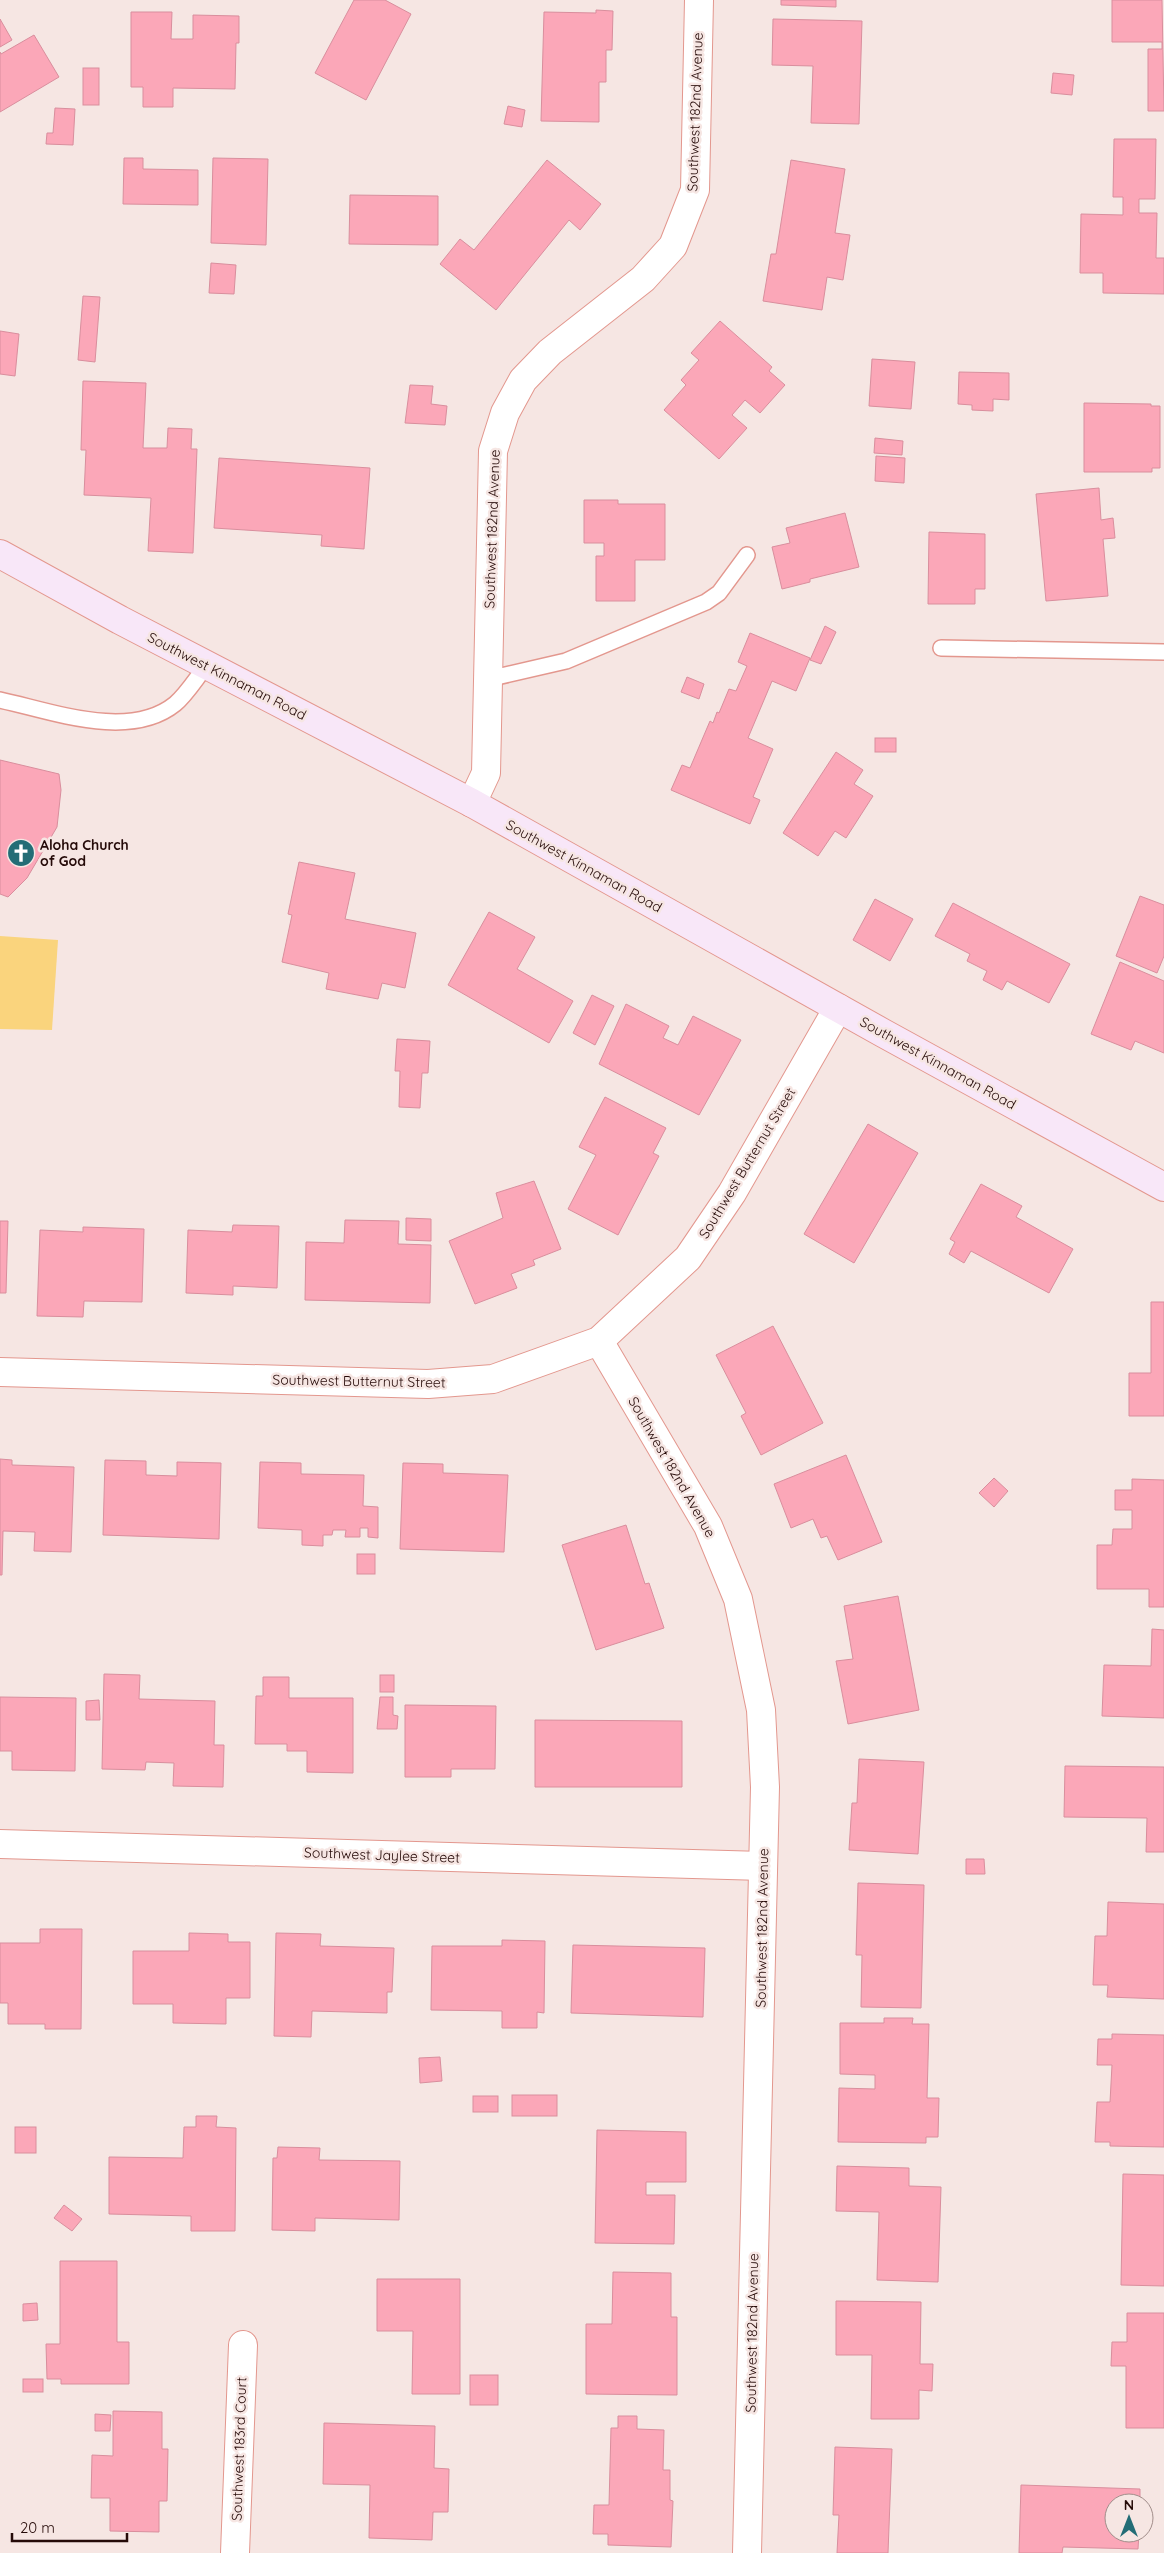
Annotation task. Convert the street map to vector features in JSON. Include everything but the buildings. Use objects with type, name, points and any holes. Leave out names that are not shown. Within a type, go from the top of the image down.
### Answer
[{"type":"main road","name":"Southwest Kinnaman Road","points":[[0,554],[207,665],[472,803],[838,1008],[1164,1186]]},
{"type":"street","name":"Southwest 182nd Avenue","points":[[472,803],[486,773],[493,451],[505,413],[523,380],[550,352],[643,279],[674,246],[695,190],[699,0]]},
{"type":"street","name":"Southwest Butternut Street","points":[[0,1372],[428,1384],[493,1379],[599,1341],[688,1258],[732,1194],[838,1008]]},
{"type":"street","name":"Southwest 182nd Avenue","points":[[599,1341],[708,1526],[738,1599],[761,1710],[765,1787],[764,1866],[747,2553]]},
{"type":"street","name":"Southwest Jaylee Street","points":[[0,1844],[764,1866]]},
{"type":"street","name":"Southwest 183rd Court","points":[[235,2553],[243,2345]]},
{"type":"lane","points":[[488,679],[566,662],[706,602],[719,593],[747,555]]},
{"type":"lane","points":[[941,648],[1164,652]]},
{"type":"lane","points":[[0,700],[100,722],[150,718],[175,704],[207,665]]},
{"type":"shaded area","points":[[0,936],[58,940],[52,1030],[0,1029]]},
{"type":"place","name":"Aloha Church of God","points":[[21,853]]}]
